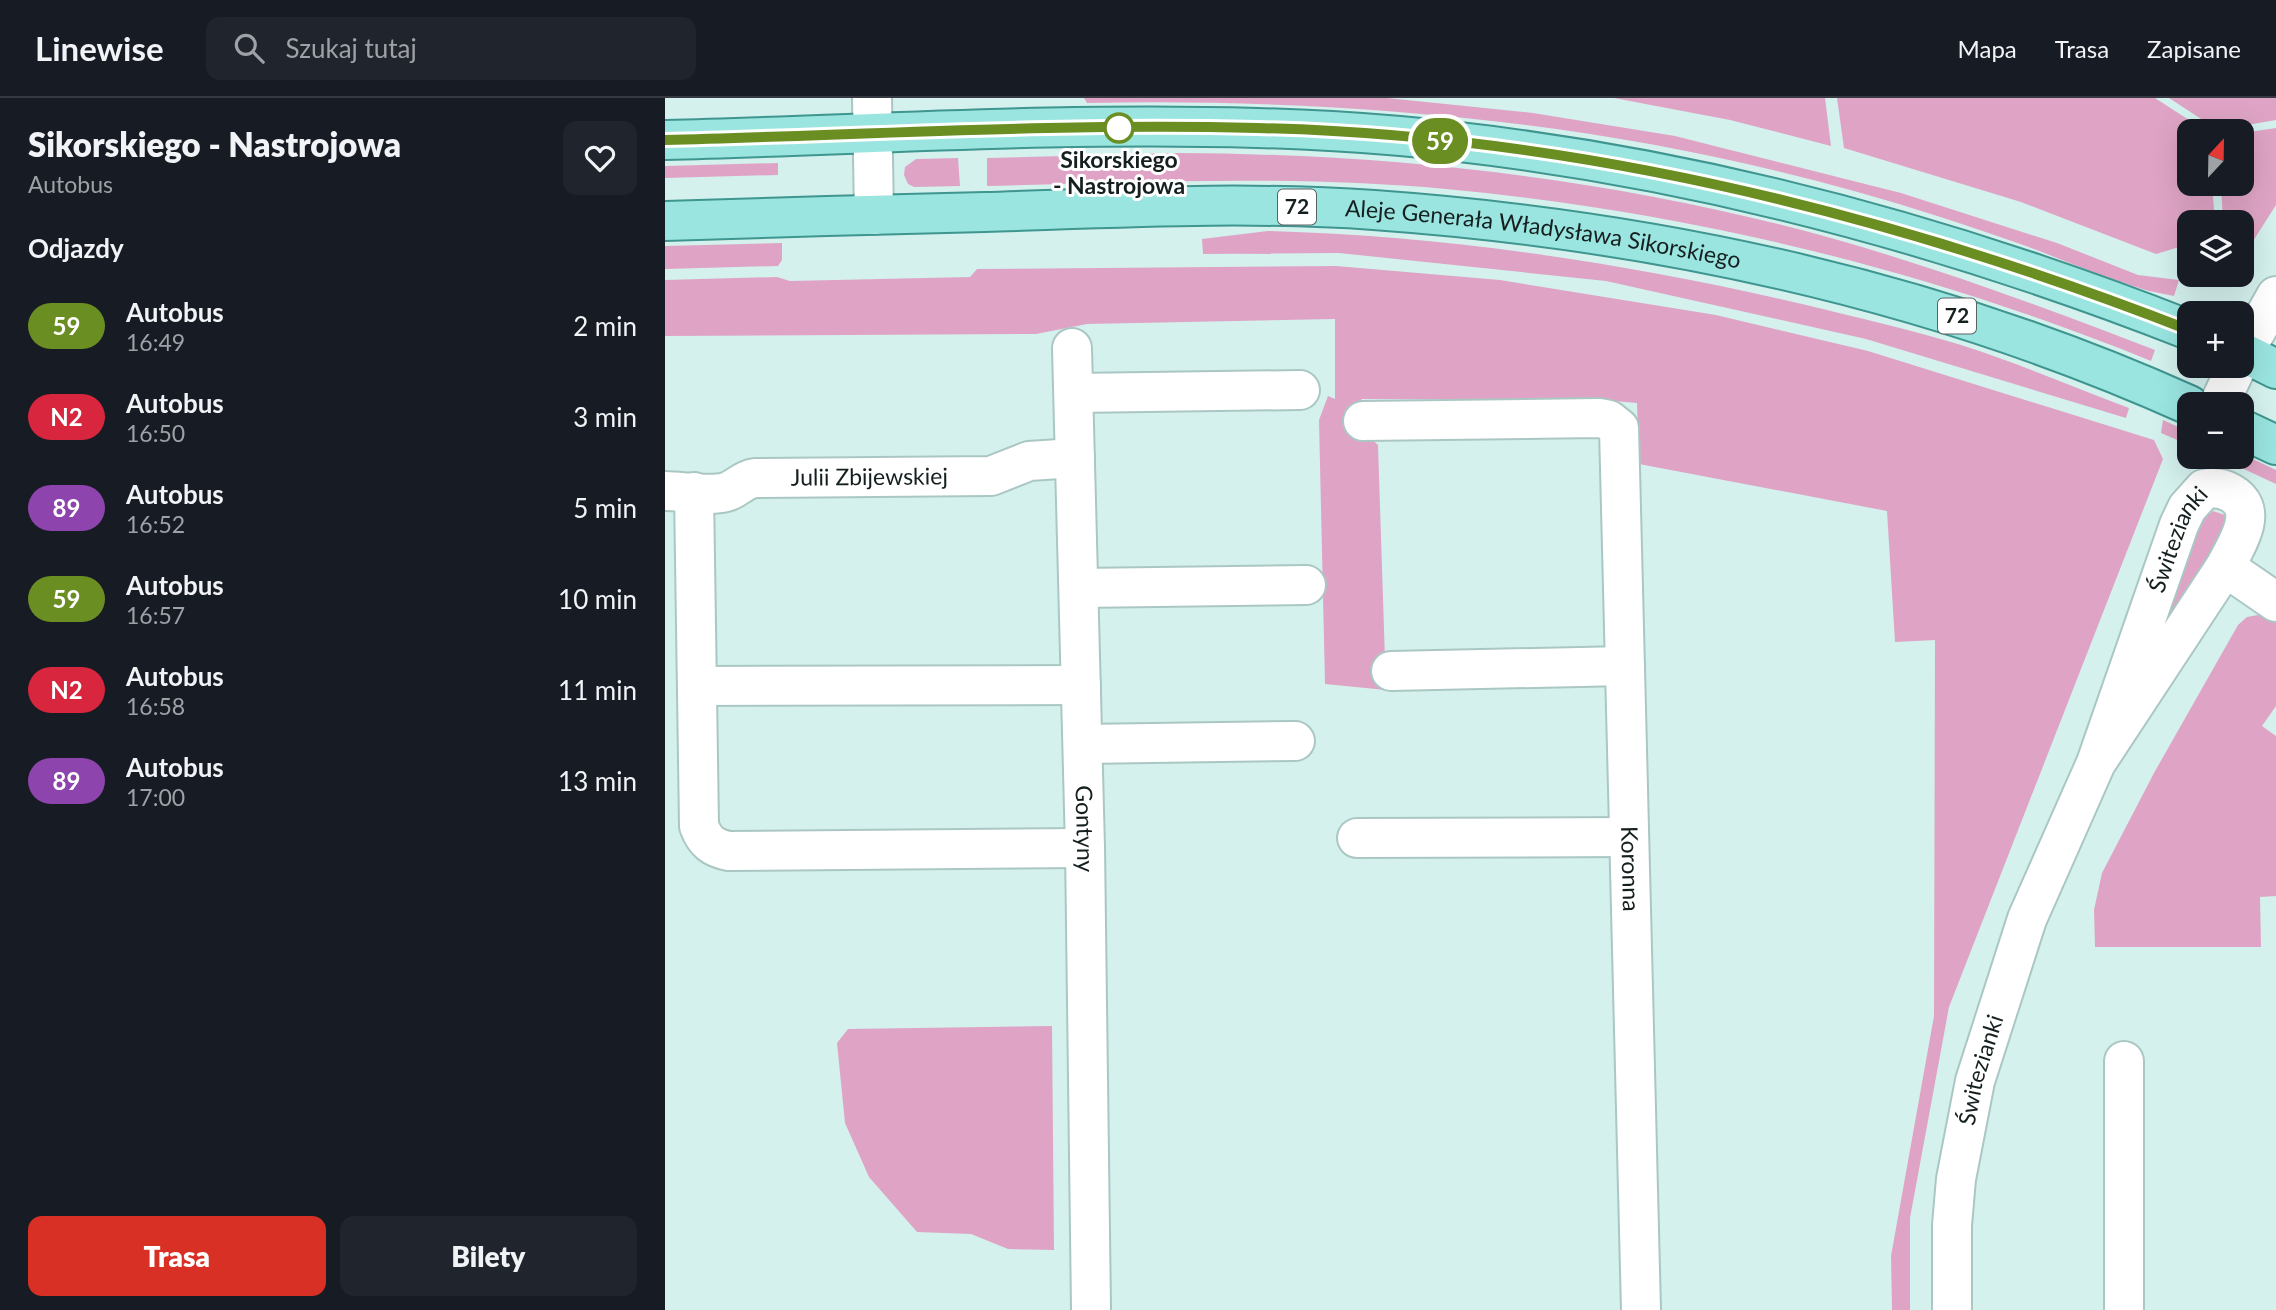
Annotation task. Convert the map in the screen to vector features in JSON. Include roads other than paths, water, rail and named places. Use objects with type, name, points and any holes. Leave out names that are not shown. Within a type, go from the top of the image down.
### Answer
[{"type":"main road","points":[[665,140],[873,116],[1132,127],[1259,128],[1412,137],[1535,152],[1656,172],[1775,197],[1863,220],[1978,256],[2177,326]]},
{"type":"main road","name":"Aleje Generała Władysława Sikorskiego","points":[[665,220],[1256,206],[1372,210],[1529,224],[1717,256],[1893,296],[2031,342],[2177,400]]},
{"type":"main road","points":[[2254,435],[2276,445]]},
{"type":"street","points":[[873,116],[874,215]]},
{"type":"street","points":[[2254,346],[2276,296]]},
{"type":"street","name":"Gontyny","points":[[1072,348],[1083,744],[1091,1310]]},
{"type":"street","points":[[1074,393],[1300,390]]},
{"type":"street","name":"Koronna","points":[[1363,421],[1599,418],[1609,420],[1619,428],[1641,1310]]},
{"type":"street","name":"Julii Zbijewskiej","points":[[680,491],[729,491],[744,480],[755,478],[991,476],[1030,461],[1075,458]]},
{"type":"street","name":"Świtezianki","points":[[1952,1310],[1952,1225],[1956,1179],[1975,1081],[2027,919],[2096,763],[2179,525],[2187,508],[2204,489],[2225,490],[2236,496],[2246,514],[2240,537],[2225,567],[2096,763]]},
{"type":"street","points":[[680,491],[698,686],[699,826],[703,838],[712,846],[729,851],[1085,848]]},
{"type":"street","points":[[2225,567],[2276,602]]},
{"type":"street","points":[[1079,588],[1306,585]]},
{"type":"street","points":[[1391,671],[1625,666]]},
{"type":"street","points":[[698,686],[1081,685]]},
{"type":"street","points":[[1083,744],[1296,741]]},
{"type":"street","points":[[1357,838],[1629,837]]},
{"type":"street","points":[[2123,1061],[2124,1310]]},
{"type":"place","name":"Sikorskiego - Nastrojowa","points":[[1119,128]]}]
